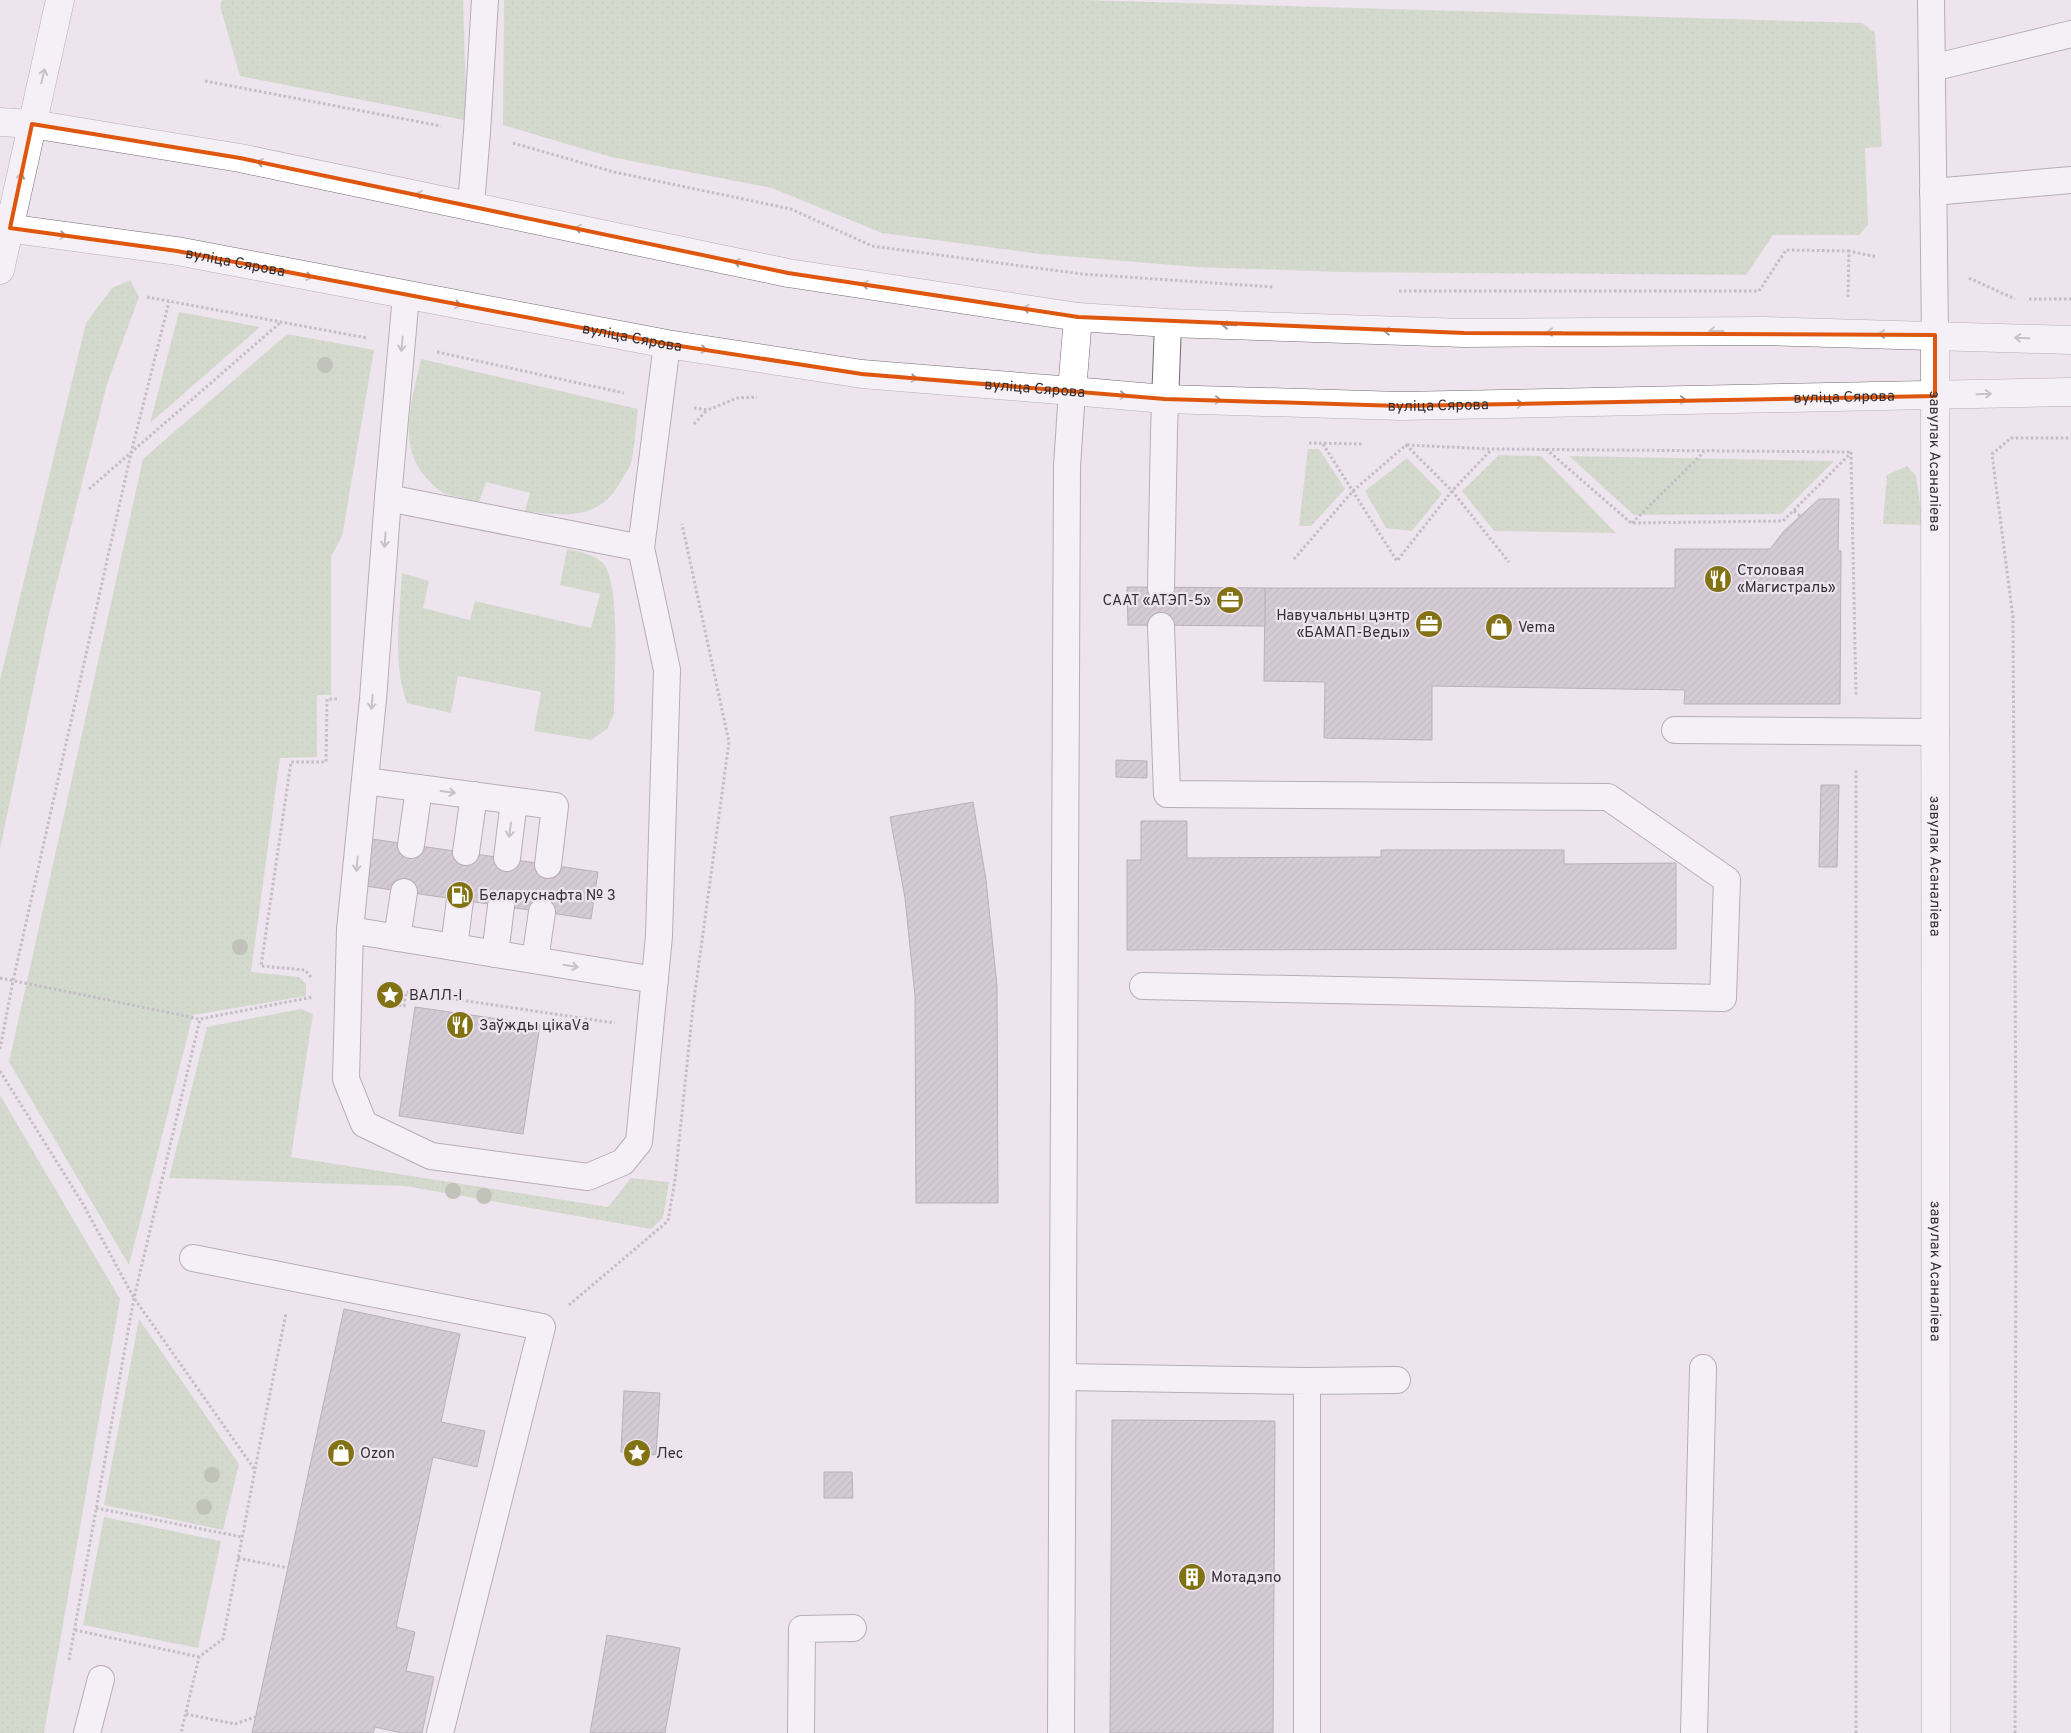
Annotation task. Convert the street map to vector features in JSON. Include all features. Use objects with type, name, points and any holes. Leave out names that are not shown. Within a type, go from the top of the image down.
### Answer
[{"type":"street","points":[[0,270],[5,227],[32,124],[60,0]]},
{"type":"street","points":[[0,122],[32,124],[231,156],[788,273],[1078,316],[1168,323],[1464,333],[1765,331],[2071,340]]},
{"type":"street","name":"вуліца Сярова","points":[[5,227],[178,251],[667,344],[862,374],[1072,392],[1165,399],[1401,406],[2071,392]]},
{"type":"street","points":[[1072,392],[1078,316]]},
{"type":"street","name":"завулак Асаналіева","points":[[1934,335],[1936,1733]]},
{"type":"lane","points":[[471,205],[478,132],[485,0]]},
{"type":"lane","name":"завулак Асаналіева","points":[[1931,0],[1934,335]]},
{"type":"lane","points":[[1932,68],[2071,34]]},
{"type":"lane","points":[[1933,192],[2071,180]]},
{"type":"lane","points":[[406,295],[365,781],[350,930],[346,1079],[364,1124],[431,1156],[588,1177],[623,1162],[639,1142],[659,936],[666,670],[641,548],[667,344]]},
{"type":"lane","points":[[1162,588],[1161,556],[1168,323]]},
{"type":"lane","points":[[1061,1733],[1067,466],[1072,392]]},
{"type":"lane","points":[[388,498],[641,548]]},
{"type":"lane","points":[[1143,986],[1723,998],[1726,880],[1608,798],[1167,794],[1162,626]]},
{"type":"lane","points":[[1675,730],[1936,732]]},
{"type":"lane","points":[[365,781],[555,806],[548,864]]},
{"type":"lane","points":[[411,844],[419,788]]},
{"type":"lane","points":[[466,852],[474,795]]},
{"type":"lane","points":[[507,858],[514,801]]},
{"type":"lane","points":[[397,938],[404,892]]},
{"type":"lane","points":[[454,947],[460,900]]},
{"type":"lane","points":[[495,954],[501,906]]},
{"type":"lane","points":[[535,960],[542,912]]},
{"type":"lane","points":[[350,930],[655,980]]},
{"type":"lane","points":[[193,1258],[542,1327],[440,1733]]},
{"type":"lane","points":[[1694,1733],[1703,1368]]},
{"type":"lane","points":[[1063,1377],[1307,1381],[1397,1380]]},
{"type":"lane","points":[[1307,1381],[1307,1733]]},
{"type":"lane","points":[[801,1733],[802,1629],[854,1628]]},
{"type":"lane","points":[[86,1733],[101,1679]]},
{"type":"path","points":[[205,81],[478,132],[614,172],[791,209],[872,246],[1082,274],[1275,288]]},
{"type":"path","points":[[1393,292],[1759,291],[1786,250],[1849,251],[1877,257]]},
{"type":"path","points":[[1848,300],[1849,251]]},
{"type":"path","points":[[1963,274],[2013,299],[2071,299]]},
{"type":"path","points":[[0,1049],[13,981],[131,453],[170,302]]},
{"type":"path","points":[[89,489],[281,322]]},
{"type":"path","points":[[2015,1733],[2016,1134],[2014,618],[1992,454],[2011,438],[2071,438]]},
{"type":"path","points":[[1322,444],[1354,491],[1397,561],[1452,491],[1492,449]]},
{"type":"path","points":[[1294,559],[1354,491],[1406,445],[1452,491],[1509,562]]},
{"type":"path","points":[[1546,448],[1705,451],[1851,452],[1784,521],[1631,524],[1546,448]]},
{"type":"path","points":[[1631,524],[1705,451]]},
{"type":"path","points":[[1851,452],[1856,731],[1856,1733]]},
{"type":"path","points":[[1794,511],[1800,516]]},
{"type":"path","points":[[315,982],[305,970],[261,966],[291,762],[326,762],[327,699]]},
{"type":"path","points":[[0,978],[200,1019],[313,997],[314,990]]},
{"type":"path","points":[[378,1002],[404,1006],[406,992],[593,1020]]},
{"type":"path","points":[[67,1668],[134,1298],[200,1019]]},
{"type":"path","points":[[0,1071],[83,1204],[134,1298],[255,1470]]},
{"type":"path","points":[[542,1327],[668,1221],[675,1180]]},
{"type":"path","points":[[182,1733],[199,1656],[223,1639],[293,1277]]},
{"type":"path","points":[[96,1508],[242,1537]]},
{"type":"path","points":[[238,1558],[288,1568]]},
{"type":"path","points":[[75,1630],[199,1656]]},
{"type":"path","points":[[186,1714],[235,1724],[255,1717]]},
{"type":"highlighted area","points":[[32,124],[240,158],[788,273],[1078,317],[1464,333],[1935,335],[1935,396],[1401,406],[1165,399],[862,374],[667,344],[177,251],[10,228]]},
{"type":"green space","points":[[222,0],[463,0],[466,93],[464,120],[240,76],[220,6]]},
{"type":"green space","points":[[504,0],[1081,0],[1862,23],[1875,33],[1882,147],[1865,148],[1868,225],[1859,235],[1773,235],[1746,275],[1339,272],[1196,267],[1040,254],[882,233],[772,188],[611,157],[503,125]]},
{"type":"green space","points":[[130,280],[139,297],[107,384],[48,618],[0,849],[0,680],[86,323],[112,288]]},
{"type":"green space","points":[[179,312],[260,327],[150,423]]},
{"type":"green space","points":[[287,334],[374,350],[342,537],[331,556],[331,695],[317,695],[317,757],[280,758],[251,972],[299,977],[306,984],[306,996],[193,1015],[129,1265],[9,1062],[143,459]]},
{"type":"green space","points":[[421,359],[638,409],[633,452],[628,469],[613,493],[604,502],[593,509],[581,513],[554,514],[525,511],[530,493],[486,482],[479,502],[442,492],[423,474],[415,461],[411,447],[409,418]]},
{"type":"green space","points":[[1308,449],[1319,449],[1345,489],[1311,526],[1299,526]]},
{"type":"green space","points":[[1499,455],[1541,456],[1616,533],[1494,531],[1462,491]]},
{"type":"green space","points":[[1569,456],[1834,461],[1781,514],[1634,515]]},
{"type":"green space","points":[[1407,458],[1442,494],[1412,531],[1386,528],[1365,491]]},
{"type":"green space","points":[[1907,466],[1916,476],[1923,525],[1883,524],[1887,475]]},
{"type":"green space","points":[[567,549],[588,554],[598,559],[605,566],[610,578],[616,637],[614,714],[607,729],[591,740],[534,731],[541,692],[458,676],[451,713],[407,703],[402,688],[398,656],[402,573],[429,581],[423,608],[470,620],[475,601],[591,628],[600,594],[560,585]]},
{"type":"green space","points":[[301,1009],[313,1014],[291,1157],[608,1207],[631,1178],[669,1182],[663,1218],[651,1229],[405,1186],[169,1178],[207,1027]]},
{"type":"green space","points":[[0,1095],[120,1299],[44,1733],[0,1733]]},
{"type":"green space","points":[[139,1319],[239,1464],[223,1530],[104,1505]]},
{"type":"green space","points":[[104,1517],[221,1541],[198,1648],[83,1625]]},
{"type":"building","points":[[1819,499],[1839,499],[1838,551],[1841,551],[1840,704],[1684,704],[1685,690],[1432,686],[1432,740],[1324,738],[1325,682],[1264,681],[1265,588],[1675,588],[1675,549],[1770,549],[1784,531]]},
{"type":"building","points":[[1127,587],[1265,588],[1265,626],[1128,625]]},
{"type":"building","points":[[1116,760],[1147,761],[1147,778],[1116,777]]},
{"type":"building","points":[[1821,785],[1839,785],[1837,867],[1819,867]]},
{"type":"building","points":[[973,802],[986,880],[997,986],[998,1203],[916,1203],[915,996],[905,898],[890,817]]},
{"type":"building","points":[[1141,821],[1187,821],[1187,858],[1381,857],[1381,850],[1564,850],[1564,864],[1676,863],[1676,949],[1127,950],[1127,860],[1141,860]]},
{"type":"building","points":[[372,839],[598,872],[591,919],[365,886]]},
{"type":"building","points":[[415,1007],[540,1025],[523,1134],[399,1116]]},
{"type":"building","points":[[344,1309],[460,1334],[441,1422],[485,1431],[477,1467],[433,1457],[396,1627],[415,1632],[406,1671],[434,1677],[422,1733],[402,1733],[375,1727],[373,1733],[252,1733]]},
{"type":"building","points":[[624,1391],[660,1393],[656,1455],[621,1452]]},
{"type":"building","name":"Мотадэпо","points":[[1112,1420],[1275,1421],[1273,1733],[1110,1733]]},
{"type":"building","points":[[824,1472],[852,1472],[853,1498],[824,1498]]},
{"type":"building","points":[[607,1635],[680,1648],[665,1733],[590,1733]]},
{"type":"place","name":"Столовая «Магистраль»","points":[[1718,579]]},
{"type":"place","name":"СААТ «АТЭП-5»","points":[[1230,600]]},
{"type":"place","name":"Навучальны цэнтр «БАМАП-Веды»","points":[[1429,624]]},
{"type":"place","name":"Vema","points":[[1499,627]]},
{"type":"place","name":"Беларуснафта № 3","points":[[460,895]]},
{"type":"place","name":"ВАЛЛ-І","points":[[390,995]]},
{"type":"place","name":"Заўжды цікаVа","points":[[460,1025]]},
{"type":"place","name":"Ozon","points":[[341,1453]]},
{"type":"place","name":"Лес","points":[[637,1453]]},
{"type":"place","name":"Мотадэпо","points":[[1192,1577]]}]
